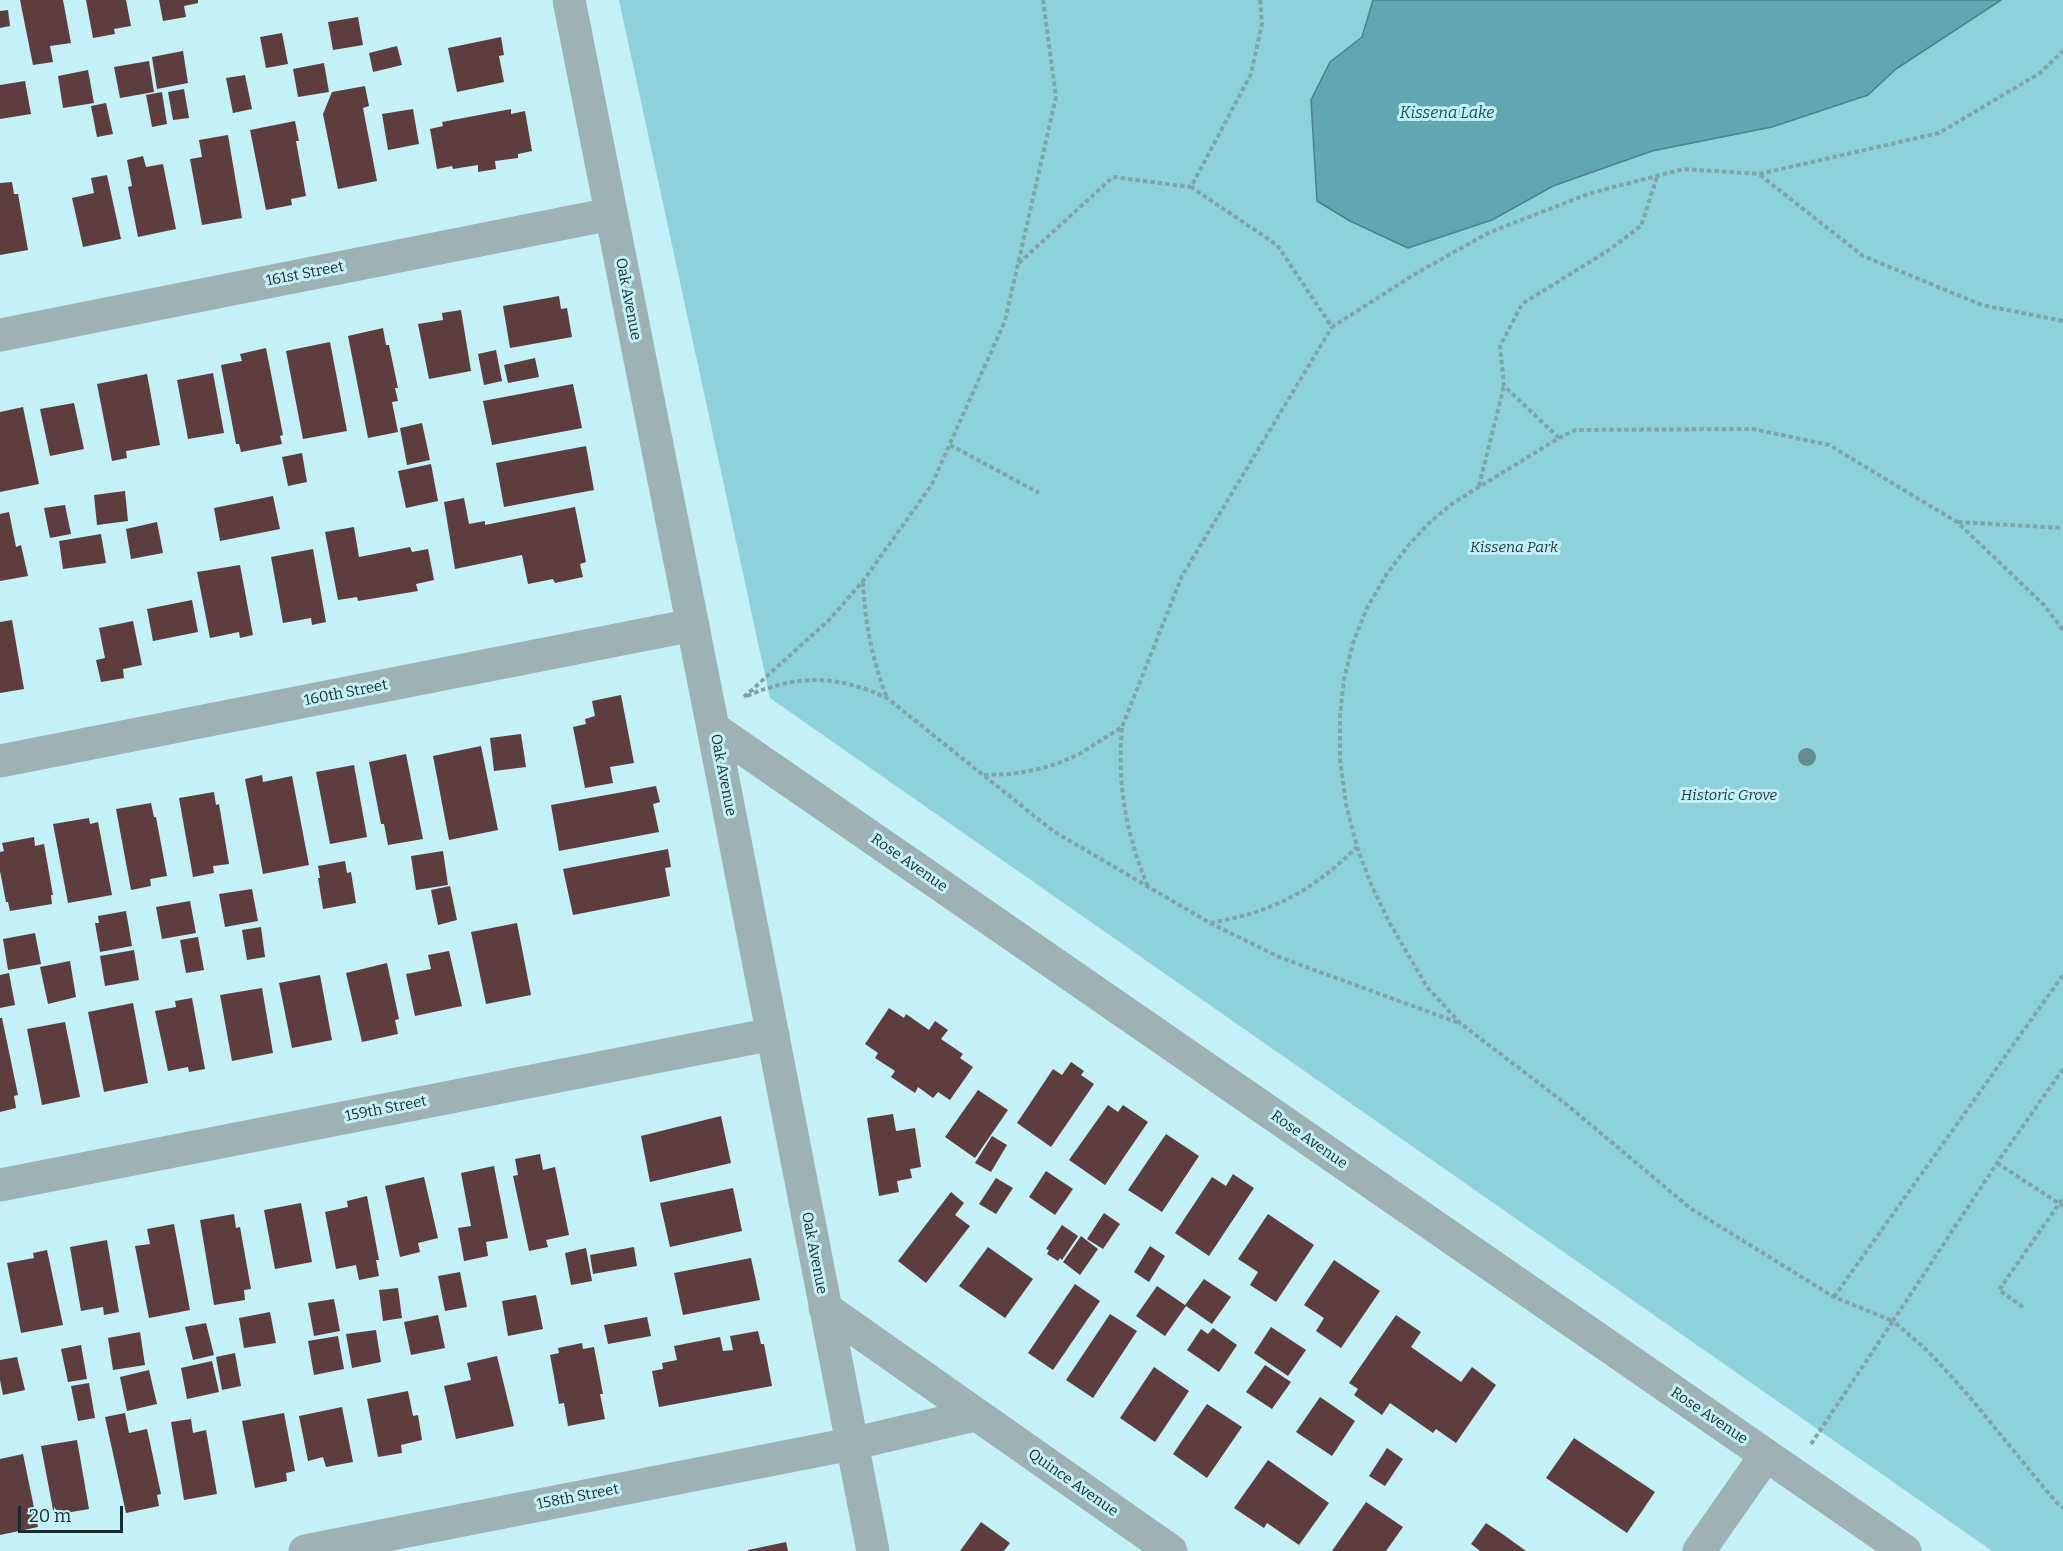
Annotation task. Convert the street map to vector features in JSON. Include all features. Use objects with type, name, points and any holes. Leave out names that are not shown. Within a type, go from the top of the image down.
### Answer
[{"type":"street","name":"Oak Avenue","points":[[569,0],[873,1551]]},
{"type":"street","name":"161st Street","points":[[0,335],[611,214]]},
{"type":"street","name":"160th Street","points":[[0,761],[693,625]]},
{"type":"street","name":"Rose Avenue","points":[[713,728],[1905,1551]]},
{"type":"street","name":"159th Street","points":[[0,1185],[773,1034]]},
{"type":"street","name":"Quince Avenue","points":[[825,1308],[1171,1551]]},
{"type":"street","points":[[851,1444],[975,1415]]},
{"type":"street","name":"158th Street","points":[[305,1551],[851,1444]]},
{"type":"street","points":[[1699,1551],[1766,1455]]},
{"type":"path","points":[[1043,0],[1056,97],[1005,321],[931,486],[863,581],[830,620],[744,697],[769,687],[795,681],[822,680],[844,682],[887,698],[1053,831],[1210,922],[1280,957],[1460,1023]]},
{"type":"path","points":[[1191,187],[1251,74],[1262,24],[1260,0]]},
{"type":"path","points":[[1149,887],[1129,836],[1123,808],[1120,754],[1122,727],[1182,576],[1332,327],[1415,274],[1490,232],[1591,193],[1683,169],[1759,174],[1939,133],[2040,73],[2063,51]]},
{"type":"path","points":[[1759,174],[1863,256],[1982,305],[2063,321]]},
{"type":"path","points":[[1479,486],[1504,386],[1500,346],[1522,304],[1641,226],[1657,176]]},
{"type":"path","points":[[1018,264],[1113,177],[1191,187],[1277,246],[1332,327]]},
{"type":"path","points":[[1504,386],[1559,438]]},
{"type":"path","points":[[2063,630],[2044,605],[1957,522],[1829,445],[1753,429],[1575,430],[1479,486],[1445,510],[1408,546],[1386,576],[1367,608],[1353,643],[1344,679],[1340,727],[1340,760],[1346,804],[1357,847],[1371,884],[1388,920],[1427,987],[1460,1023],[1566,1104],[1690,1208],[1834,1297],[1893,1321],[1929,1352],[1968,1395],[2047,1493],[2063,1508]]},
{"type":"path","points":[[950,445],[1039,493]]},
{"type":"path","points":[[1957,522],[2063,528]]},
{"type":"path","points":[[863,581],[868,637],[887,698]]},
{"type":"path","points":[[984,775],[1035,770],[1059,763],[1092,747],[1122,727]]},
{"type":"path","points":[[1210,922],[1261,911],[1285,901],[1312,886],[1357,847]]},
{"type":"path","points":[[1834,1297],[2063,975]]},
{"type":"path","points":[[1807,1450],[1997,1163],[2063,1069]]},
{"type":"path","points":[[1997,1163],[2061,1205]]},
{"type":"path","points":[[2023,1307],[1999,1290],[2061,1205],[2063,1198]]},
{"type":"green space","name":"Kissena Park","points":[[619,0],[2063,0],[2063,1551],[1992,1551],[770,698]]},
{"type":"water","name":"Kissena Lake","points":[[1373,0],[2001,0],[1896,69],[1868,95],[1772,127],[1652,151],[1553,186],[1492,220],[1408,248],[1350,221],[1317,201],[1311,100],[1330,62],[1362,37]]},
{"type":"building","points":[[20,0],[63,0],[71,43],[50,46],[53,62],[33,65]]},
{"type":"building","points":[[86,0],[126,0],[131,26],[114,29],[115,34],[93,38]]},
{"type":"building","points":[[159,0],[198,0],[198,3],[184,6],[186,17],[163,21]]},
{"type":"building","points":[[8,10],[10,26],[0,28],[0,11]]},
{"type":"building","points":[[358,17],[363,45],[333,50],[328,22]]},
{"type":"building","points":[[282,33],[288,64],[266,68],[260,37]]},
{"type":"building","points":[[501,37],[504,55],[499,56],[504,82],[457,92],[448,48]]},
{"type":"building","points":[[397,46],[402,65],[373,72],[369,53]]},
{"type":"building","points":[[183,51],[188,83],[157,89],[152,57]]},
{"type":"building","points":[[149,61],[154,92],[120,98],[114,67]]},
{"type":"building","points":[[324,63],[329,92],[298,97],[293,69]]},
{"type":"building","points":[[88,70],[94,103],[63,108],[58,76]]},
{"type":"building","points":[[245,75],[252,109],[233,113],[226,78]]},
{"type":"building","points":[[25,81],[31,114],[0,119],[0,85]]},
{"type":"building","points":[[365,86],[369,106],[363,108],[377,181],[338,189],[323,114],[332,92]]},
{"type":"building","points":[[184,89],[189,118],[173,120],[168,92]]},
{"type":"building","points":[[162,92],[167,124],[152,127],[146,95]]},
{"type":"building","points":[[106,103],[113,134],[97,137],[91,106]]},
{"type":"building","points":[[413,109],[419,144],[388,150],[382,114]]},
{"type":"building","points":[[511,109],[511,114],[525,111],[532,151],[518,154],[518,158],[495,161],[496,169],[478,172],[478,165],[437,169],[430,129],[443,126],[442,122]]},
{"type":"building","points":[[295,121],[299,141],[296,141],[306,196],[291,199],[292,205],[266,210],[250,130]]},
{"type":"building","points":[[228,135],[242,218],[202,225],[190,159],[202,157],[199,140]]},
{"type":"building","points":[[143,156],[146,167],[163,164],[176,229],[138,237],[128,187],[132,186],[127,160]]},
{"type":"building","points":[[107,175],[121,239],[83,247],[72,198],[94,193],[91,178]]},
{"type":"building","points":[[12,182],[14,194],[18,194],[28,250],[0,255],[0,183]]},
{"type":"building","points":[[559,296],[561,309],[567,308],[572,337],[510,348],[503,306]]},
{"type":"building","points":[[461,310],[471,371],[429,379],[418,324],[443,320],[442,313]]},
{"type":"building","points":[[383,328],[398,388],[395,388],[398,401],[392,402],[398,432],[368,438],[348,336]]},
{"type":"building","points":[[330,342],[347,431],[303,439],[286,351]]},
{"type":"building","points":[[266,348],[283,435],[280,436],[282,444],[241,452],[239,444],[236,444],[221,365],[242,361],[240,354]]},
{"type":"building","points":[[496,350],[502,381],[484,385],[478,354]]},
{"type":"building","points":[[535,358],[539,377],[508,383],[504,365]]},
{"type":"building","points":[[213,373],[224,433],[188,439],[177,380]]},
{"type":"building","points":[[147,374],[160,445],[126,451],[127,458],[112,461],[97,384]]},
{"type":"building","points":[[573,384],[582,428],[492,445],[483,401]]},
{"type":"building","points":[[74,403],[84,449],[50,456],[40,409]]},
{"type":"building","points":[[23,407],[39,484],[0,492],[0,412]]},
{"type":"building","points":[[422,423],[430,460],[407,465],[400,428]]},
{"type":"building","points":[[586,446],[594,490],[504,507],[496,463]]},
{"type":"building","points":[[302,453],[307,482],[288,486],[282,457]]},
{"type":"building","points":[[431,464],[438,501],[406,508],[398,471]]},
{"type":"building","points":[[125,491],[128,521],[97,525],[94,495]]},
{"type":"building","points":[[273,496],[280,529],[220,541],[214,508]]},
{"type":"building","points":[[464,498],[469,524],[485,521],[485,525],[575,507],[586,562],[580,564],[583,577],[555,583],[553,579],[528,584],[522,555],[455,569],[444,502]]},
{"type":"building","points":[[65,505],[71,534],[50,538],[44,508]]},
{"type":"building","points":[[9,512],[16,547],[21,545],[28,576],[0,581],[0,514]]},
{"type":"building","points":[[157,522],[163,553],[131,559],[126,529]]},
{"type":"building","points":[[354,527],[359,557],[410,547],[412,552],[428,549],[434,580],[416,584],[418,591],[358,601],[357,597],[338,600],[325,532]]},
{"type":"building","points":[[101,534],[106,563],[63,569],[59,541]]},
{"type":"building","points":[[313,549],[326,622],[312,625],[311,618],[283,623],[271,557]]},
{"type":"building","points":[[240,565],[253,635],[240,638],[239,632],[210,638],[197,572]]},
{"type":"building","points":[[192,600],[198,632],[153,641],[147,609]]},
{"type":"building","points":[[12,620],[24,689],[0,693],[0,622]]},
{"type":"building","points":[[133,621],[142,665],[123,669],[124,678],[101,682],[96,660],[105,658],[99,628]]},
{"type":"building","points":[[621,695],[634,763],[610,767],[613,783],[585,788],[573,727],[586,724],[585,719],[595,716],[592,701]]},
{"type":"building","points":[[521,734],[526,767],[494,771],[490,738]]},
{"type":"building","points":[[481,746],[498,830],[449,840],[433,756]]},
{"type":"building","points":[[406,754],[423,839],[388,845],[384,824],[381,824],[369,762]]},
{"type":"building","points":[[354,765],[367,837],[330,844],[316,772]]},
{"type":"building","points":[[262,775],[263,782],[292,776],[309,865],[263,874],[245,779]]},
{"type":"building","points":[[656,786],[660,802],[653,804],[659,832],[559,851],[551,805]]},
{"type":"building","points":[[214,792],[216,805],[219,804],[229,864],[213,866],[214,873],[193,877],[179,798]]},
{"type":"building","points":[[151,803],[154,817],[156,817],[167,876],[150,879],[151,886],[131,890],[116,809]]},
{"type":"building","points":[[89,818],[90,824],[98,822],[112,895],[68,903],[53,824]]},
{"type":"building","points":[[34,837],[35,846],[44,844],[53,895],[51,895],[52,904],[10,911],[0,871],[0,852],[4,851],[2,843]]},
{"type":"building","points":[[668,849],[671,867],[665,868],[670,896],[573,915],[563,869]]},
{"type":"building","points":[[443,851],[448,885],[416,890],[411,856]]},
{"type":"building","points":[[345,861],[347,873],[351,872],[356,903],[323,909],[318,866]]},
{"type":"building","points":[[450,886],[457,920],[438,925],[431,890]]},
{"type":"building","points":[[252,889],[258,921],[225,927],[219,894]]},
{"type":"building","points":[[190,901],[196,933],[162,939],[156,907]]},
{"type":"building","points":[[126,911],[132,946],[100,952],[95,923],[99,923],[98,916]]},
{"type":"building","points":[[517,923],[531,995],[486,1004],[471,932]]},
{"type":"building","points":[[261,927],[265,957],[247,960],[242,930]]},
{"type":"building","points":[[35,933],[41,964],[8,970],[3,939]]},
{"type":"building","points":[[198,937],[204,970],[186,973],[180,940]]},
{"type":"building","points":[[134,950],[139,980],[105,986],[100,956]]},
{"type":"building","points":[[449,951],[462,1006],[415,1016],[406,974],[431,969],[428,955]]},
{"type":"building","points":[[70,961],[76,997],[48,1004],[40,967]]},
{"type":"building","points":[[387,963],[399,1019],[395,1020],[398,1034],[362,1042],[346,973]]},
{"type":"building","points":[[9,973],[15,1005],[0,1008],[0,975]]},
{"type":"building","points":[[320,975],[332,1040],[292,1048],[279,983]]},
{"type":"building","points":[[262,988],[273,1053],[232,1061],[220,995]]},
{"type":"building","points":[[192,998],[205,1069],[189,1072],[188,1067],[168,1071],[155,1011],[176,1007],[175,1001]]},
{"type":"building","points":[[133,1003],[148,1083],[104,1092],[88,1012]]},
{"type":"building","points":[[889,1008],[904,1018],[906,1014],[929,1030],[935,1021],[948,1030],[941,1039],[963,1054],[960,1058],[973,1067],[950,1100],[938,1092],[933,1098],[918,1087],[915,1093],[891,1077],[895,1071],[875,1058],[878,1053],[865,1044]]},
{"type":"building","points":[[0,1018],[2,1018],[18,1095],[14,1096],[16,1108],[0,1112]]},
{"type":"building","points":[[65,1022],[80,1097],[42,1105],[27,1029]]},
{"type":"building","points":[[1071,1062],[1084,1071],[1081,1075],[1094,1084],[1051,1147],[1017,1123],[1053,1069],[1062,1075]]},
{"type":"building","points":[[978,1090],[1008,1110],[975,1158],[945,1137]]},
{"type":"building","points":[[1108,1105],[1118,1112],[1123,1105],[1148,1122],[1105,1185],[1069,1160]]},
{"type":"building","points":[[893,1114],[896,1131],[915,1128],[921,1167],[910,1169],[912,1178],[897,1181],[899,1192],[879,1196],[867,1118]]},
{"type":"building","points":[[721,1116],[731,1163],[650,1182],[641,1136]]},
{"type":"building","points":[[1166,1134],[1199,1156],[1162,1212],[1128,1190]]},
{"type":"building","points":[[992,1136],[1007,1145],[991,1172],[975,1163]]},
{"type":"building","points":[[540,1154],[543,1170],[555,1167],[569,1235],[546,1240],[548,1247],[529,1251],[513,1176],[518,1175],[515,1159]]},
{"type":"building","points":[[494,1166],[508,1238],[486,1242],[488,1256],[464,1261],[458,1228],[471,1226],[461,1173]]},
{"type":"building","points":[[1046,1171],[1073,1189],[1055,1215],[1029,1197]]},
{"type":"building","points":[[1233,1174],[1254,1188],[1209,1256],[1175,1233],[1212,1177],[1226,1186]]},
{"type":"building","points":[[424,1177],[438,1238],[418,1243],[420,1252],[400,1257],[385,1186]]},
{"type":"building","points":[[996,1178],[1013,1188],[996,1214],[979,1204]]},
{"type":"building","points":[[733,1188],[742,1231],[670,1247],[660,1203]]},
{"type":"building","points":[[951,1192],[964,1203],[955,1215],[970,1226],[926,1283],[898,1261]]},
{"type":"building","points":[[367,1196],[379,1260],[376,1260],[379,1276],[359,1280],[356,1265],[336,1269],[325,1212],[348,1207],[347,1201]]},
{"type":"building","points":[[301,1203],[312,1262],[275,1269],[264,1210]]},
{"type":"building","points":[[1104,1213],[1120,1224],[1103,1249],[1087,1239]]},
{"type":"building","points":[[234,1214],[236,1228],[240,1227],[251,1289],[244,1290],[245,1300],[214,1305],[200,1220]]},
{"type":"building","points":[[1268,1214],[1314,1245],[1276,1302],[1250,1285],[1258,1272],[1238,1259]]},
{"type":"building","points":[[174,1224],[190,1310],[149,1318],[135,1246],[150,1244],[147,1229]]},
{"type":"building","points":[[1062,1225],[1078,1236],[1062,1260],[1060,1258],[1058,1261],[1047,1254],[1049,1250],[1046,1249]]},
{"type":"building","points":[[1081,1236],[1098,1249],[1080,1275],[1063,1262]]},
{"type":"building","points":[[107,1240],[119,1312],[104,1315],[103,1307],[81,1311],[70,1247]]},
{"type":"building","points":[[1150,1246],[1165,1256],[1149,1282],[1134,1272]]},
{"type":"building","points":[[634,1247],[637,1266],[593,1274],[590,1255]]},
{"type":"building","points":[[988,1247],[1033,1279],[1005,1318],[959,1286]]},
{"type":"building","points":[[586,1248],[592,1281],[571,1285],[565,1253]]},
{"type":"building","points":[[47,1250],[63,1325],[21,1333],[7,1263],[34,1258],[33,1253]]},
{"type":"building","points":[[751,1258],[760,1300],[683,1315],[674,1273]]},
{"type":"building","points":[[1334,1260],[1380,1291],[1341,1348],[1316,1331],[1324,1318],[1304,1305]]},
{"type":"building","points":[[460,1272],[467,1307],[445,1311],[438,1276]]},
{"type":"building","points":[[1204,1279],[1231,1297],[1212,1324],[1186,1306],[1165,1336],[1136,1316],[1157,1286],[1185,1305]]},
{"type":"building","points":[[1075,1284],[1100,1301],[1053,1370],[1028,1353]]},
{"type":"building","points":[[398,1288],[402,1318],[383,1321],[379,1290]]},
{"type":"building","points":[[536,1295],[543,1329],[508,1336],[502,1301]]},
{"type":"building","points":[[334,1299],[340,1331],[314,1336],[308,1303]]},
{"type":"building","points":[[270,1312],[276,1343],[244,1348],[239,1318]]},
{"type":"building","points":[[1110,1314],[1137,1331],[1093,1398],[1066,1380]]},
{"type":"building","points":[[438,1315],[445,1348],[411,1355],[404,1322]]},
{"type":"building","points":[[1396,1315],[1421,1332],[1411,1347],[1461,1382],[1472,1367],[1496,1385],[1456,1443],[1436,1429],[1433,1433],[1390,1403],[1382,1415],[1354,1395],[1358,1389],[1349,1383]]},
{"type":"building","points":[[647,1317],[651,1336],[608,1344],[604,1325]]},
{"type":"building","points":[[206,1323],[214,1355],[193,1360],[185,1327]]},
{"type":"building","points":[[1271,1327],[1306,1350],[1288,1376],[1254,1353]]},
{"type":"building","points":[[1213,1328],[1237,1345],[1219,1372],[1187,1350],[1201,1329],[1208,1334]]},
{"type":"building","points":[[376,1330],[381,1362],[352,1368],[346,1334]]},
{"type":"building","points":[[758,1331],[761,1344],[764,1344],[772,1386],[659,1407],[652,1371],[663,1369],[662,1363],[677,1360],[674,1346],[720,1337],[723,1351],[733,1350],[730,1336]]},
{"type":"building","points":[[140,1332],[145,1365],[113,1370],[108,1338]]},
{"type":"building","points":[[338,1336],[344,1369],[314,1375],[308,1341]]},
{"type":"building","points":[[582,1343],[583,1349],[594,1347],[605,1419],[568,1426],[564,1403],[559,1404],[550,1355],[559,1353],[558,1348]]},
{"type":"building","points":[[81,1345],[87,1379],[68,1382],[61,1349]]},
{"type":"building","points":[[235,1353],[241,1386],[222,1390],[216,1357]]},
{"type":"building","points":[[497,1356],[514,1426],[456,1439],[444,1386],[471,1380],[467,1363]]},
{"type":"building","points":[[17,1357],[25,1390],[3,1395],[0,1360]]},
{"type":"building","points":[[212,1361],[219,1392],[187,1399],[181,1368]]},
{"type":"building","points":[[1265,1365],[1291,1382],[1272,1409],[1246,1392]]},
{"type":"building","points":[[1154,1367],[1189,1391],[1155,1442],[1120,1418]]},
{"type":"building","points":[[149,1370],[157,1404],[127,1411],[120,1377]]},
{"type":"building","points":[[89,1383],[95,1418],[78,1421],[71,1386]]},
{"type":"building","points":[[408,1391],[413,1416],[418,1415],[422,1440],[401,1445],[402,1453],[378,1457],[367,1399]]},
{"type":"building","points":[[1320,1397],[1355,1421],[1332,1456],[1296,1432]]},
{"type":"building","points":[[1207,1404],[1242,1427],[1207,1478],[1173,1454]]},
{"type":"building","points":[[342,1407],[353,1462],[326,1467],[323,1457],[308,1461],[299,1416]]},
{"type":"building","points":[[125,1413],[129,1433],[147,1429],[161,1494],[157,1495],[159,1506],[126,1513],[105,1417]]},
{"type":"building","points":[[284,1413],[295,1471],[286,1473],[287,1481],[255,1488],[242,1421]]},
{"type":"building","points":[[191,1419],[193,1433],[206,1430],[217,1494],[184,1500],[171,1422]]},
{"type":"building","points":[[1574,1438],[1655,1492],[1627,1533],[1546,1478]]},
{"type":"building","points":[[77,1440],[89,1509],[54,1515],[41,1446]]},
{"type":"building","points":[[1387,1448],[1403,1459],[1385,1486],[1369,1476]]},
{"type":"building","points":[[23,1454],[38,1527],[0,1535],[0,1459]]},
{"type":"building","points":[[1268,1460],[1329,1503],[1299,1545],[1267,1523],[1264,1528],[1234,1508]]},
{"type":"building","points":[[1366,1502],[1403,1527],[1386,1551],[1332,1551]]},
{"type":"building","points":[[981,1522],[1010,1543],[1004,1551],[960,1551]]},
{"type":"building","points":[[1486,1523],[1526,1551],[1480,1551],[1471,1544]]},
{"type":"building","points":[[786,1542],[788,1551],[748,1551],[748,1550]]},
{"type":"park label","name":"Historic Grove","points":[[1729,796]]}]
